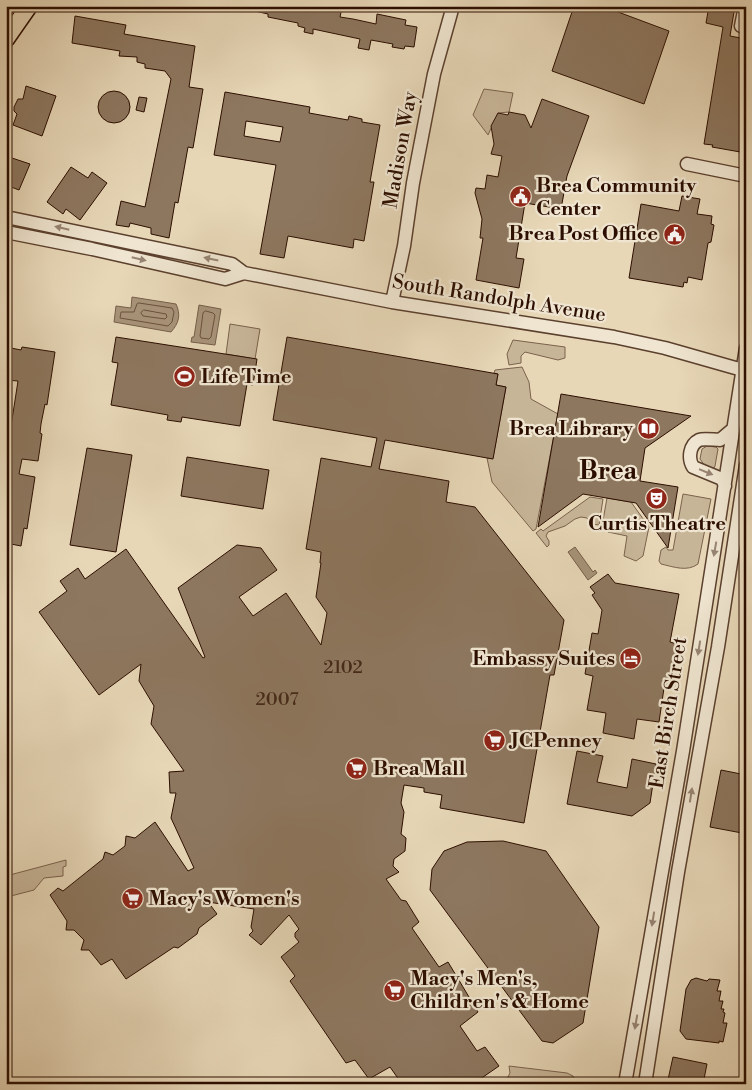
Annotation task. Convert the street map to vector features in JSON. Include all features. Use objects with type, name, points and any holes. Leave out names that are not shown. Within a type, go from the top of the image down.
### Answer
[{"type":"main road","points":[[6,39],[29,6]]},
{"type":"street","points":[[741,26],[745,6]]},
{"type":"street","name":"Madison Way","points":[[392,302],[404,246],[412,183],[449,7]]},
{"type":"street","points":[[687,164],[746,176]]},
{"type":"street","name":"South Randolph Avenue","points":[[6,217],[232,264],[244,273],[392,302],[622,339],[665,348],[744,370]]},
{"type":"street","name":"South Randolph Avenue","points":[[6,232],[225,279],[244,273]]},
{"type":"street","name":"East Birch Street","points":[[625,1084],[683,751],[746,348]]},
{"type":"street","points":[[725,486],[722,479],[693,466],[690,462],[690,456],[691,449],[697,440],[720,440],[733,429]]},
{"type":"street","name":"East Birch Street","points":[[645,1084],[678,872],[718,647],[746,465]]},
{"type":"shaded area","points":[[484,89],[513,93],[509,112],[498,113],[488,135],[473,115]]},
{"type":"shaded area","points":[[230,324],[260,329],[255,359],[226,354]]},
{"type":"shaded area","points":[[513,340],[565,347],[565,358],[558,360],[525,352],[521,356],[521,363],[509,365],[507,354]]},
{"type":"shaded area","points":[[522,367],[529,382],[531,399],[558,414],[536,529],[533,531],[492,482],[487,458],[493,458],[506,387],[496,385],[498,374],[494,373],[495,370]]},
{"type":"shaded area","points":[[707,446],[718,449],[714,468],[705,466],[700,459],[702,449]]},
{"type":"shaded area","points":[[683,494],[711,499],[698,564],[689,568],[661,564],[659,561],[661,550],[666,547],[668,550],[673,550]]},
{"type":"shaded area","points":[[590,497],[603,499],[599,525],[591,524],[587,518],[575,519],[565,526],[548,532],[546,536],[549,545],[547,547],[536,533],[541,529],[543,531]]},
{"type":"shaded area","points":[[607,498],[631,502],[649,527],[643,556],[636,561],[624,556],[627,536],[608,532],[608,529],[602,526]]},
{"type":"shaded area","points":[[66,860],[66,866],[63,867],[63,876],[44,878],[34,890],[7,897],[6,891],[9,888],[6,876]]},
{"type":"shaded area","points":[[509,1066],[567,1073],[573,1076],[577,1084],[517,1084],[507,1079],[510,1073]]},
{"type":"water","points":[[132,297],[176,304],[178,319],[171,332],[114,322],[116,306],[131,308]]},
{"type":"water","points":[[199,305],[221,309],[215,345],[191,342],[192,337],[194,337]]},
{"type":"water","points":[[575,547],[593,572],[595,570],[597,573],[588,580],[568,552]]},
{"type":"building","points":[[250,6],[303,6],[316,9],[316,6],[332,6],[342,8],[340,17],[376,24],[377,14],[406,20],[405,25],[417,27],[414,47],[405,46],[404,49],[392,47],[393,44],[371,40],[369,50],[358,48],[360,39],[313,29],[313,34],[304,32],[305,28],[298,26],[298,23],[268,17],[268,14],[250,10]]},
{"type":"building","points":[[574,6],[602,6],[669,31],[644,104],[552,71]]},
{"type":"building","points":[[709,6],[735,6],[730,36],[746,39],[746,153],[704,144],[723,27],[706,23]]},
{"type":"building","points":[[75,16],[126,25],[124,34],[195,46],[189,87],[203,89],[193,148],[188,147],[178,203],[175,202],[169,238],[151,234],[151,228],[130,223],[129,227],[116,225],[121,201],[145,207],[171,79],[165,71],[145,68],[145,64],[137,62],[137,57],[119,56],[120,51],[72,43]]},
{"type":"building","points":[[26,86],[56,96],[42,136],[13,125],[17,114],[14,111],[14,107],[18,99],[23,99]]},
{"type":"building","points":[[114,91],[120,92],[125,96],[129,101],[129,113],[125,118],[120,122],[114,123],[108,122],[103,118],[99,113],[98,107],[99,101],[103,96],[108,92]]},
{"type":"building","points":[[225,92],[310,107],[309,113],[348,120],[349,116],[362,119],[362,122],[380,125],[370,182],[374,182],[364,241],[354,239],[353,248],[288,236],[284,258],[260,254],[276,165],[214,155]],"holes":[[[246,121],[283,127],[280,142],[244,136]]]},
{"type":"building","points":[[139,97],[147,98],[144,112],[136,110]]},
{"type":"building","name":"Brea Community Center","points":[[542,99],[589,116],[567,176],[561,209],[525,203],[516,258],[524,259],[519,288],[476,280],[483,238],[480,238],[482,219],[475,193],[476,188],[485,189],[487,175],[498,177],[502,156],[491,154],[494,144],[491,126],[498,113],[508,115],[509,112],[525,115],[531,128]]},
{"type":"building","points":[[6,156],[30,164],[19,190],[6,185]]},
{"type":"building","points":[[71,167],[88,178],[92,172],[107,183],[80,220],[66,209],[63,214],[47,202]]},
{"type":"building","name":"Brea Post Office","points":[[682,196],[700,199],[697,214],[712,216],[711,224],[714,225],[711,242],[708,243],[702,280],[688,277],[687,283],[684,282],[683,287],[629,278],[641,204],[679,211]]},
{"type":"building","name":"Life Time","points":[[116,337],[257,359],[253,385],[247,384],[240,426],[182,417],[181,422],[167,420],[168,415],[111,405],[118,363],[112,362]]},
{"type":"building","name":"Brea Mall","points":[[287,337],[498,374],[496,385],[506,387],[493,459],[385,440],[379,469],[449,481],[446,502],[475,507],[564,620],[554,675],[550,675],[524,823],[440,808],[442,795],[424,792],[424,788],[404,785],[401,803],[404,812],[401,834],[406,838],[405,851],[394,859],[393,866],[399,872],[386,879],[401,900],[406,901],[419,922],[412,928],[439,967],[448,962],[478,1012],[460,1026],[477,1051],[485,1047],[499,1066],[473,1084],[402,1084],[390,1067],[369,1079],[355,1060],[346,1063],[290,981],[295,976],[281,957],[299,942],[295,937],[295,933],[299,929],[289,915],[261,945],[249,935],[253,931],[251,927],[254,909],[208,902],[217,914],[199,928],[197,934],[178,948],[174,947],[126,979],[112,959],[101,965],[89,950],[81,950],[84,940],[74,930],[66,930],[67,921],[50,895],[58,888],[63,891],[103,859],[105,852],[113,855],[125,846],[126,836],[135,838],[155,822],[188,871],[194,868],[171,818],[176,793],[170,793],[169,772],[184,771],[151,724],[154,706],[139,681],[141,664],[99,695],[39,612],[67,591],[60,581],[78,568],[85,579],[126,549],[203,658],[205,657],[178,588],[237,545],[261,548],[277,570],[239,597],[253,616],[286,593],[321,645],[327,613],[316,597],[321,552],[306,549],[321,458],[371,467],[377,438],[273,420]]},
{"type":"building","points":[[6,347],[21,350],[22,347],[55,352],[47,405],[45,404],[41,424],[40,433],[42,434],[38,461],[22,459],[19,474],[35,477],[27,529],[24,528],[21,546],[6,543],[6,438],[9,439],[18,381],[6,380]]},
{"type":"building","points":[[561,394],[691,416],[645,448],[640,481],[678,487],[668,548],[636,503],[583,494],[538,527]]},
{"type":"building","points":[[87,448],[132,455],[116,552],[70,545]]},
{"type":"building","points":[[187,457],[269,470],[263,509],[181,496]]},
{"type":"building","name":"Embassy Suites","points":[[608,574],[615,583],[679,594],[670,642],[677,644],[669,689],[664,688],[659,722],[637,719],[634,739],[603,733],[606,713],[587,710],[593,676],[585,674],[592,633],[598,634],[602,610],[592,595],[595,593],[590,587]]},
{"type":"building","points":[[577,751],[603,756],[597,782],[627,788],[632,759],[656,764],[650,803],[632,816],[567,804]]},
{"type":"building","points":[[721,770],[746,775],[746,814],[742,833],[710,827]]},
{"type":"building","points":[[503,841],[546,851],[599,927],[583,1023],[553,1043],[542,1041],[430,890],[432,869],[444,851],[467,842]]},
{"type":"building","points":[[696,978],[707,981],[709,979],[720,980],[717,991],[721,991],[719,1001],[723,1001],[721,1009],[724,1009],[723,1012],[725,1013],[723,1023],[727,1023],[723,1042],[686,1039],[680,1031],[686,989],[691,980]]},
{"type":"building","points":[[673,1057],[707,1064],[703,1084],[667,1084]]},
{"type":"place","name":"Brea Community Center","points":[[520,197]]},
{"type":"place","name":"Brea Post Office","points":[[674,234]]},
{"type":"place","name":"Life Time","points":[[185,377]]},
{"type":"place","name":"Brea Library","points":[[649,429]]},
{"type":"place","name":"Curtis Theatre","points":[[657,498]]},
{"type":"place","name":"Embassy Suites","points":[[631,659]]},
{"type":"place","name":"JCPenney","points":[[495,741]]},
{"type":"place","name":"Brea Mall","points":[[357,769]]},
{"type":"place","name":"Macy's Women's","points":[[132,899]]},
{"type":"place","name":"Macy's Men's, Children's & Home","points":[[394,991]]},
{"type":"district","name":"Brea","points":[[608,471]]}]
